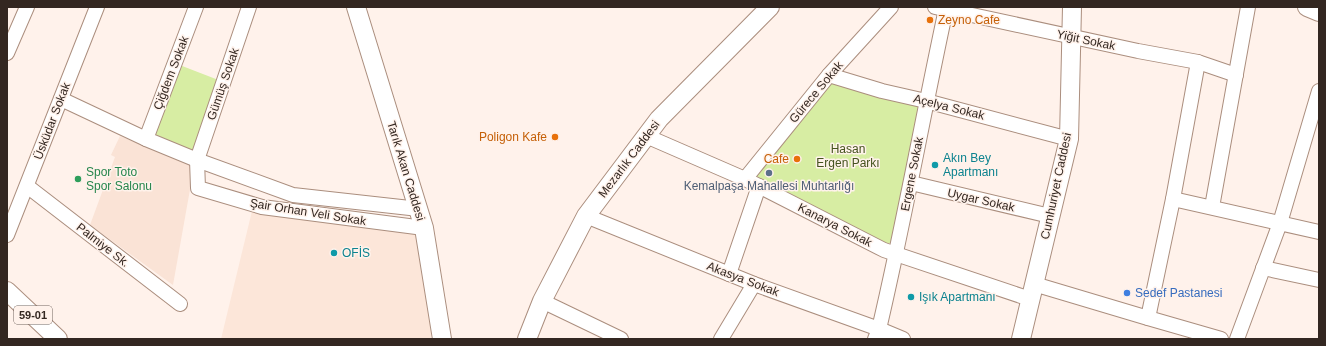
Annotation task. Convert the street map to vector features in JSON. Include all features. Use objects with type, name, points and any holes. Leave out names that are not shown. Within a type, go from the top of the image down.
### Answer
[{"type":"main road","name":"Tarık Akan Caddesi","points":[[356,7],[424,228],[442,339]]},
{"type":"main road","name":"Mezarlık Caddesi","points":[[527,339],[542,301],[586,216],[659,119],[770,7]]},
{"type":"main road","name":"Cumhuriyet Caddesi","points":[[1022,339],[1032,291],[1069,139],[1072,7]]},
{"type":"main road","points":[[1307,7],[1319,12]]},
{"type":"main road","name":"59-01","points":[[7,291],[58,339]]},
{"type":"street","points":[[7,53],[27,7]]},
{"type":"street","name":"Üsküdar Sokak","points":[[7,235],[97,7]]},
{"type":"street","name":"Çiğdem Sokak","points":[[146,139],[196,7]]},
{"type":"street","name":"Gümüş Sokak","points":[[197,160],[249,7]]},
{"type":"street","name":"Gürece Sokak","points":[[745,180],[829,75],[891,7]]},
{"type":"street","points":[[1212,207],[1248,7]]},
{"type":"street","name":"Yiğit Sokak","points":[[941,8],[1072,37],[1198,62],[1236,75]]},
{"type":"street","name":"Ergene Sokak","points":[[877,334],[911,183],[941,8]]},
{"type":"street","points":[[1148,318],[1173,200],[1198,62]]},
{"type":"street","name":"Açelya Sokak","points":[[829,75],[882,91],[926,101],[1069,139]]},
{"type":"street","points":[[1237,339],[1280,223],[1319,90]]},
{"type":"street","name":"Şair Orhan Veli Sokak","points":[[61,99],[146,139],[197,160],[293,195],[419,209]]},
{"type":"street","name":"Kanarya Sokak","points":[[646,136],[758,186],[884,250],[1032,291],[1148,318],[1222,339]]},
{"type":"street","name":"Şair Orhan Veli Sokak","points":[[197,160],[198,188],[254,205],[424,228]]},
{"type":"street","name":"Uygar Sokak","points":[[911,183],[1050,216]]},
{"type":"street","points":[[254,205],[260,184]]},
{"type":"street","name":"Palmiye Sk.","points":[[27,186],[180,304]]},
{"type":"street","points":[[729,274],[758,186]]},
{"type":"street","points":[[1173,200],[1212,207],[1319,232]]},
{"type":"street","name":"Akasya Sokak","points":[[586,216],[877,334],[902,339]]},
{"type":"street","points":[[1263,268],[1319,280]]},
{"type":"street","points":[[721,339],[754,284]]},
{"type":"street","points":[[542,301],[621,339]]},
{"type":"shaded area","points":[[120,136],[194,167],[173,285],[90,225],[115,157],[111,155]]},
{"type":"shaded area","points":[[252,211],[417,234],[431,339],[221,339]]},
{"type":"green space","points":[[177,64],[221,81],[195,152],[152,133]]},
{"type":"green space","name":"Hasan Ergen Parkı","points":[[832,83],[916,104],[919,107],[892,242],[887,244],[755,175]]},
{"type":"place","name":"Zeyno Cafe","points":[[930,20]]},
{"type":"place","name":"Poligon Kafe","points":[[555,137]]},
{"type":"place","name":"Cafe","points":[[797,159]]},
{"type":"place","name":"Akın Bey Apartmanı","points":[[935,165]]},
{"type":"place","name":"Kemalpaşa Mahallesi Muhtarlığı","points":[[769,173]]},
{"type":"place","name":"Spor Toto Spor Salonu","points":[[78,179]]},
{"type":"place","name":"OFİS","points":[[334,253]]},
{"type":"place","name":"Sedef Pastanesi","points":[[1127,293]]},
{"type":"place","name":"Işık Apartmanı","points":[[911,297]]}]
